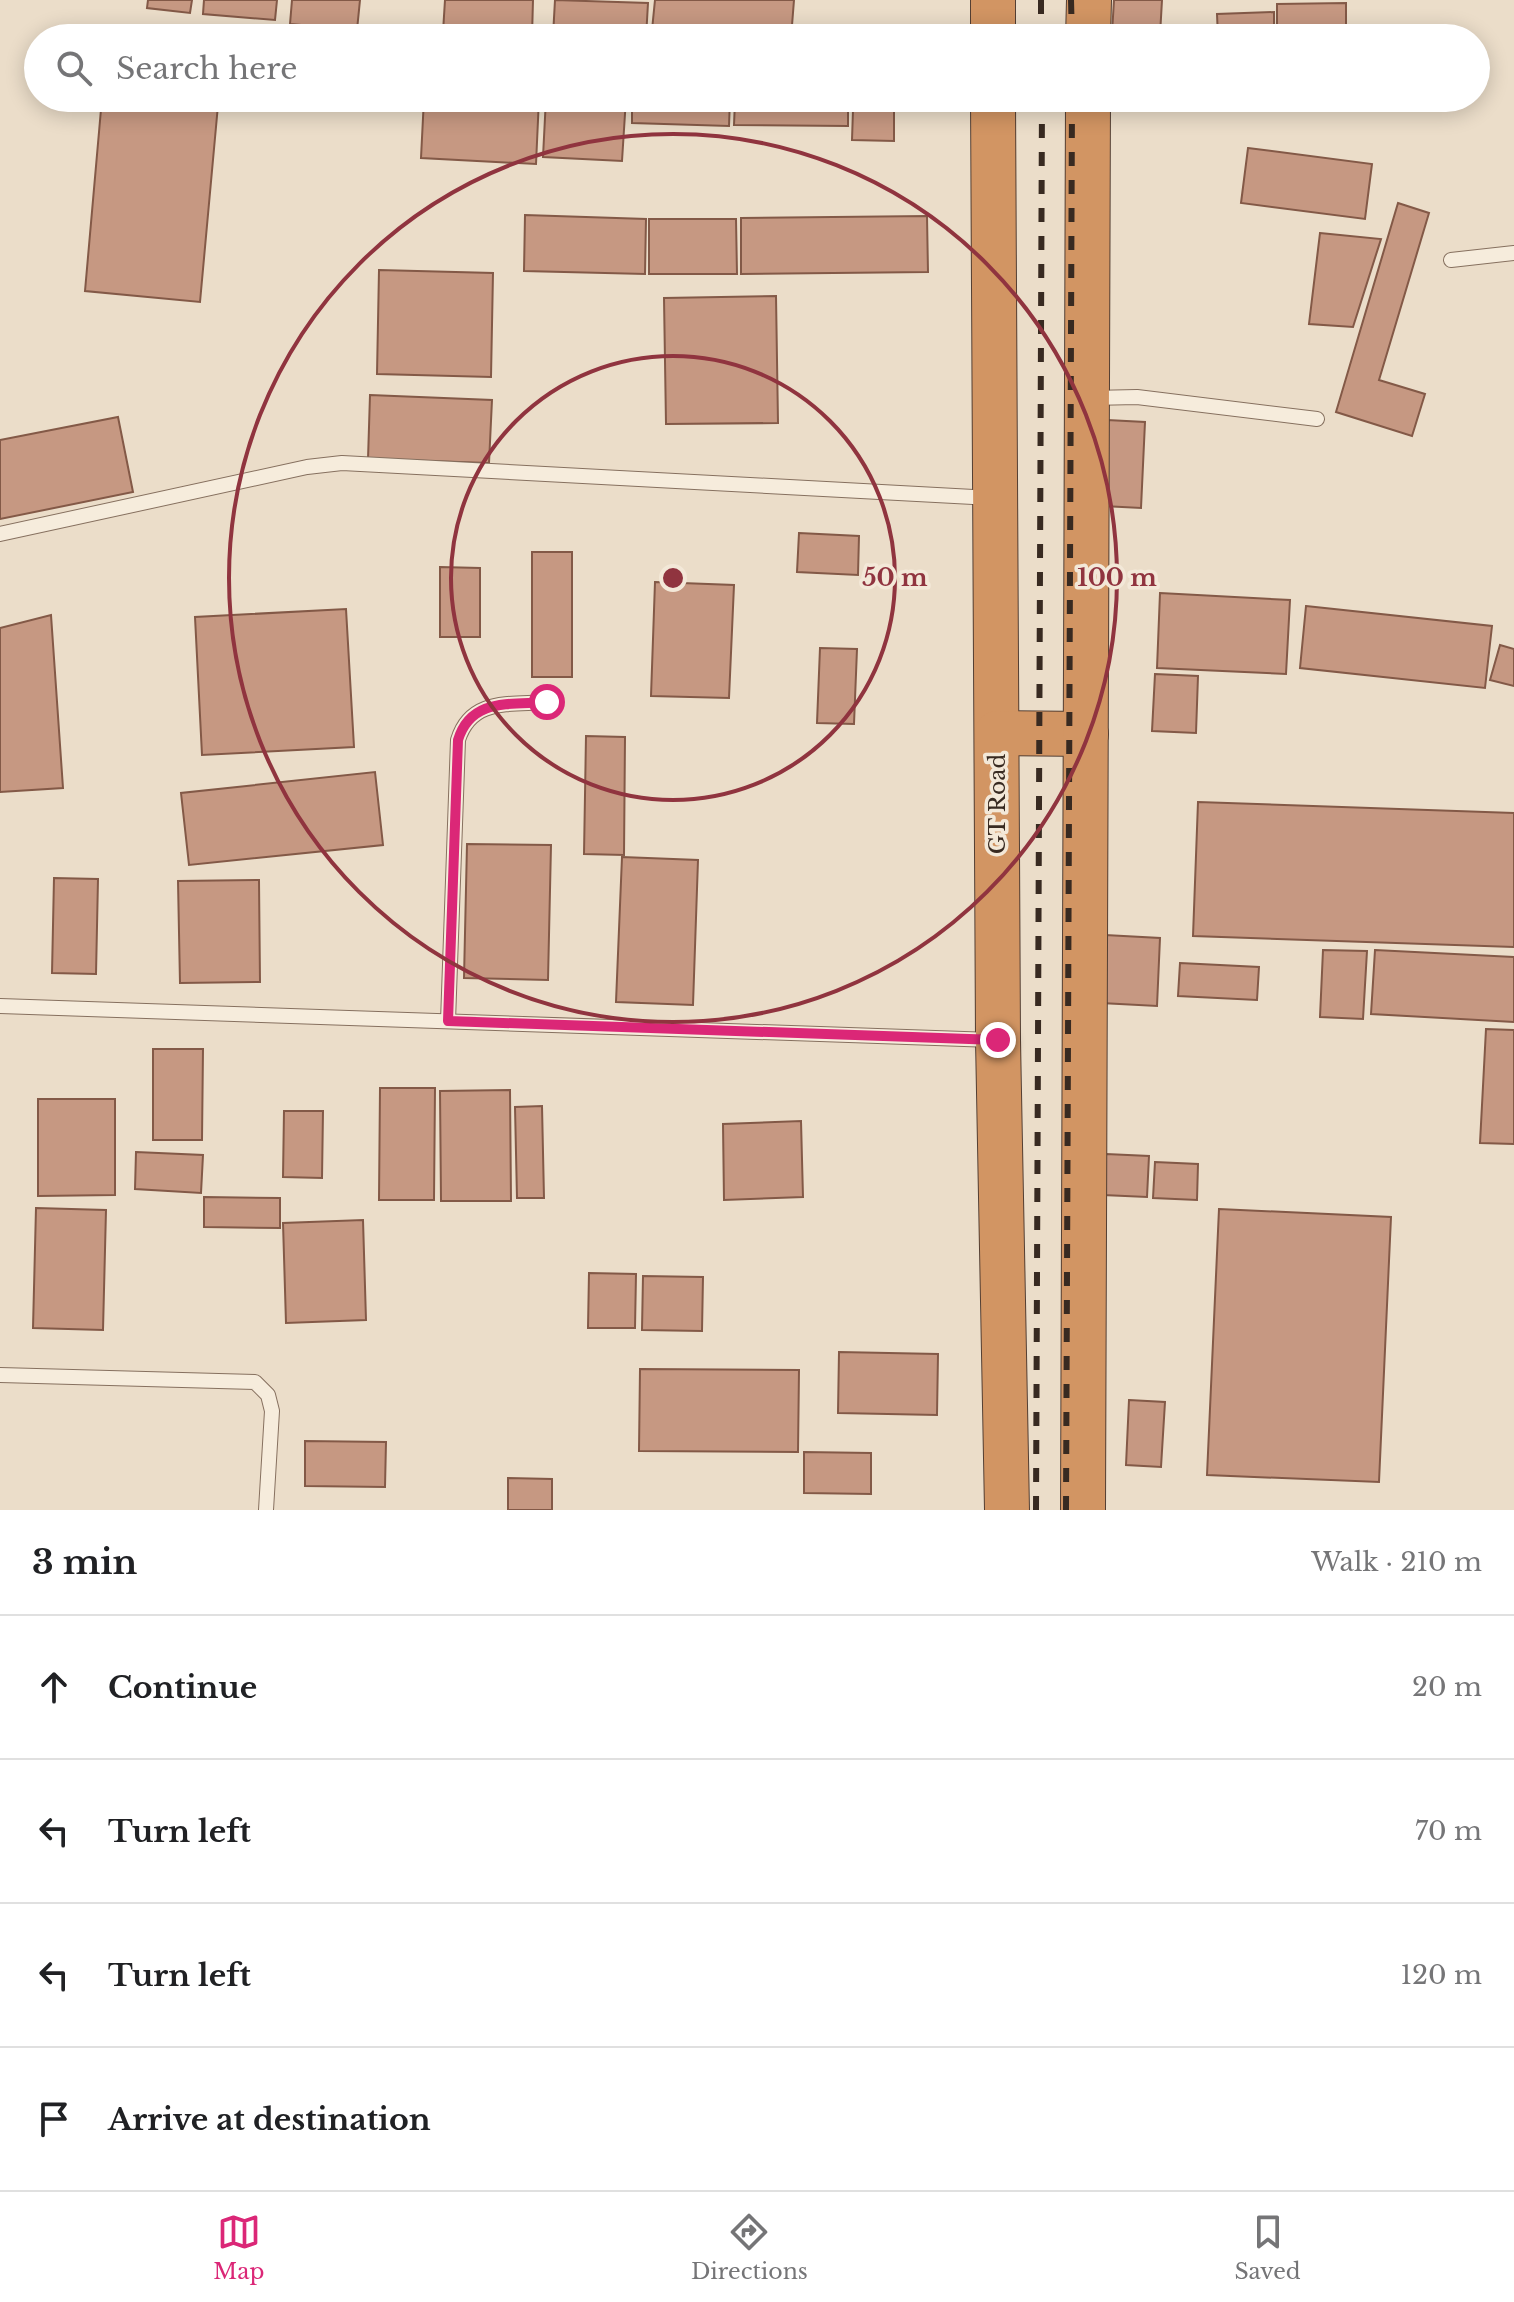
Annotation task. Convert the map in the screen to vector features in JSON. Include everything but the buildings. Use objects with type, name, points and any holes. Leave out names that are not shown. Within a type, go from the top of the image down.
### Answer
[{"type":"highway","points":[[993,0],[993,24]]},
{"type":"highway","points":[[1088,24],[1089,0]]},
{"type":"highway","name":"GT Road","points":[[993,112],[998,1040],[1007,1510]]},
{"type":"highway","points":[[1083,1510],[1088,112]]},
{"type":"highway","points":[[997,733],[1086,734]]},
{"type":"lane","points":[[1451,260],[1514,253]]},
{"type":"lane","points":[[1087,398],[1137,397],[1317,419]]},
{"type":"lane","points":[[0,534],[307,467],[342,463],[996,499]]},
{"type":"lane","points":[[448,1021],[458,740],[463,724],[478,711],[489,707],[547,702]]},
{"type":"lane","points":[[0,1006],[998,1040]]},
{"type":"lane","points":[[0,1375],[255,1382],[268,1395],[272,1411],[266,1510]]},
{"type":"railway","points":[[1041,0],[1041,24]]},
{"type":"railway","points":[[1071,0],[1072,24]]},
{"type":"railway","points":[[1036,1510],[1042,112]]},
{"type":"railway","points":[[1066,1510],[1072,112]]},
{"type":"route","points":[[547,702],[489,707],[478,711],[463,724],[458,740],[448,1021],[998,1040]]}]
